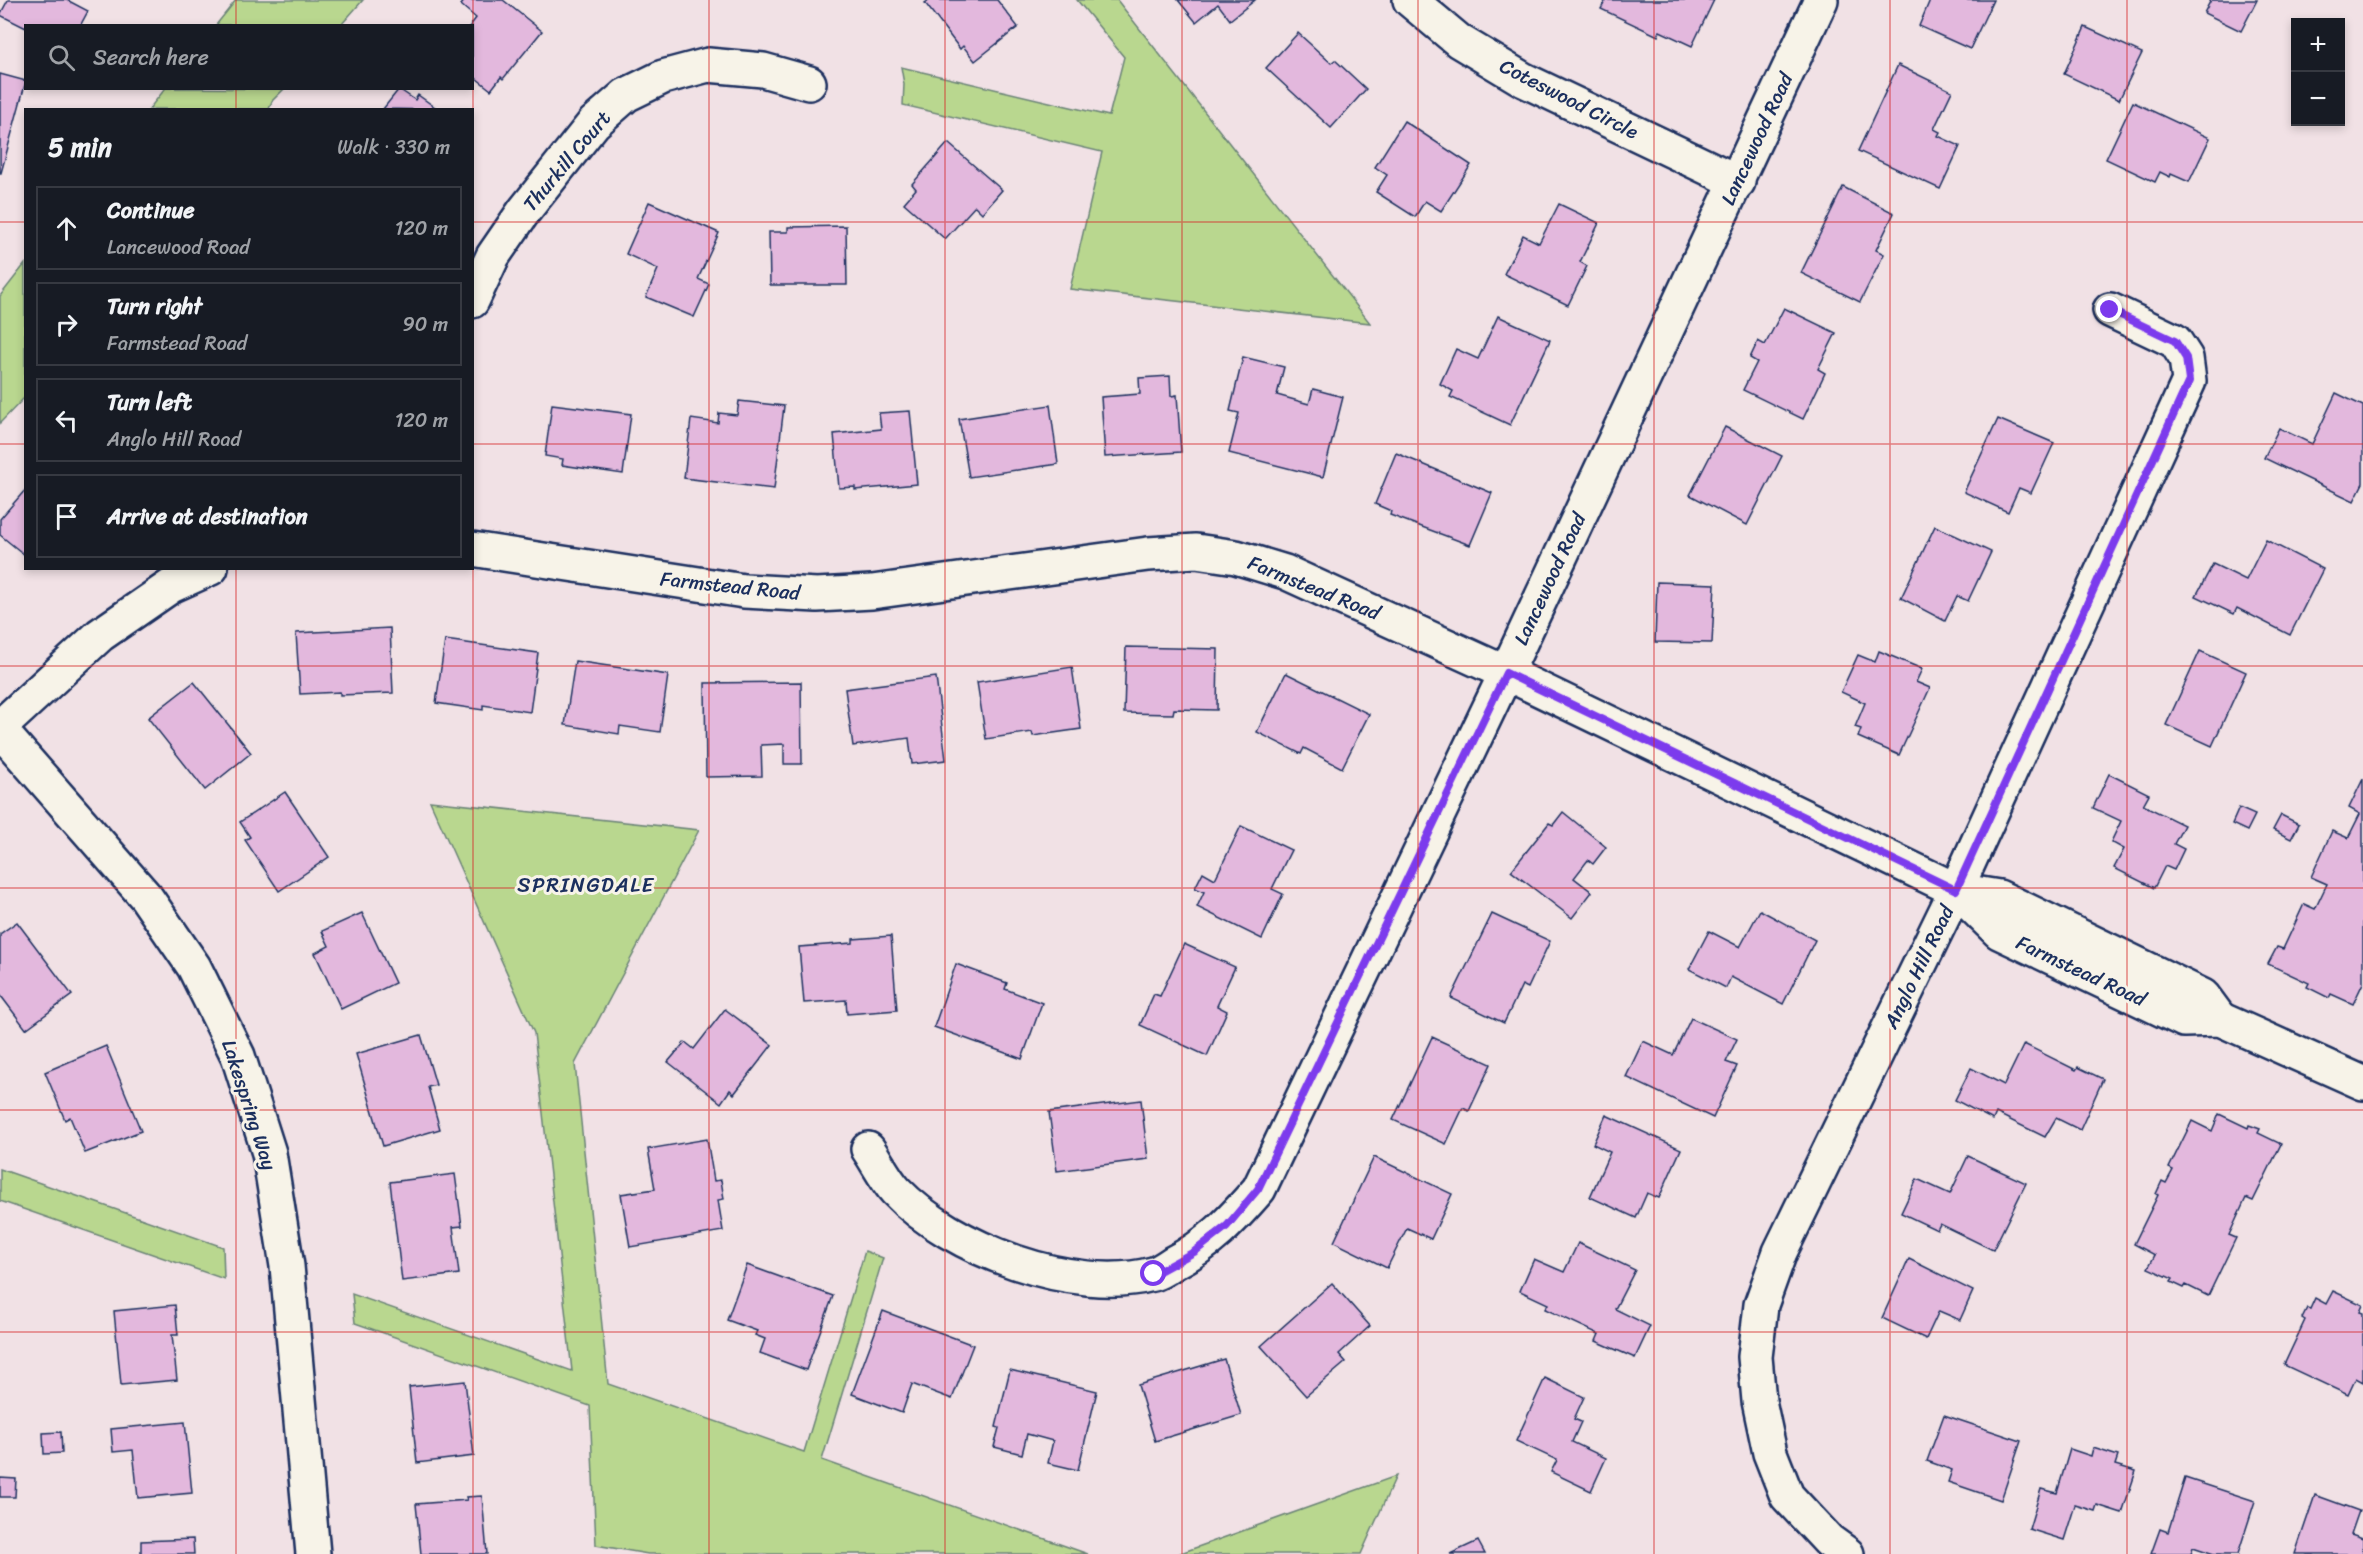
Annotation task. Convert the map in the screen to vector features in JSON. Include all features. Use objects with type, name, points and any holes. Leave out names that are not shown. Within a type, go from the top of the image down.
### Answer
[{"type":"street","name":"Coteswood Circle","points":[[1410,0],[1459,41],[1524,80],[1738,182]]},
{"type":"street","name":"Lancewood Road","points":[[868,1149],[896,1191],[938,1226],[990,1254],[1070,1278],[1113,1279],[1154,1274],[1194,1252],[1227,1226],[1258,1189],[1506,673],[1738,182],[1821,0]]},
{"type":"street","name":"Thurkill Court","points":[[474,298],[493,256],[524,212],[594,123],[626,95],[663,77],[708,65],[763,70],[809,83]]},
{"type":"street","name":"Anglo Hill Road","points":[[1847,1554],[1829,1541],[1787,1497],[1770,1453],[1759,1401],[1755,1357],[1761,1305],[1780,1252],[1956,890],[2189,381],[2186,358],[2175,341],[2110,310]]},
{"type":"street","name":"Farmstead Road","points":[[474,549],[744,591],[817,595],[872,592],[1148,554],[1196,550],[1236,557],[1285,572],[1506,673],[1956,890],[1999,897],[2203,996],[2220,1019],[2363,1083]]},
{"type":"street","points":[[0,729],[100,635],[171,586],[207,570]]},
{"type":"street","name":"Lakespring Way","points":[[0,729],[146,897],[194,967],[238,1056],[269,1153],[287,1266],[313,1554]]},
{"type":"green space","points":[[236,0],[363,0],[342,24],[217,24]]},
{"type":"green space","points":[[1077,0],[1117,0],[1370,323],[1070,289],[1102,152],[903,105],[904,84],[901,67],[1109,116],[1124,57]]},
{"type":"green space","points":[[164,90],[283,90],[272,101],[269,108],[150,108]]},
{"type":"green space","points":[[24,265],[24,398],[0,423],[0,296]]},
{"type":"green space","points":[[430,801],[699,830],[575,1064],[608,1384],[804,1452],[865,1251],[883,1258],[822,1460],[1088,1554],[648,1554],[596,1545],[590,1406],[355,1323],[352,1294],[572,1371],[534,1033]]},
{"type":"green space","points":[[0,1169],[223,1247],[224,1279],[0,1201]]},
{"type":"green space","points":[[1396,1476],[1361,1554],[1178,1554]]},
{"type":"building","points":[[8,0],[67,0],[88,11],[81,24],[24,24],[24,27],[0,15]]},
{"type":"building","points":[[465,0],[503,0],[542,31],[503,79],[501,77],[491,90],[474,77],[474,24],[472,24],[476,18],[461,5]]},
{"type":"building","points":[[929,0],[997,0],[1018,27],[975,61],[963,46],[960,49],[925,3]]},
{"type":"building","points":[[1178,0],[1255,0],[1230,20],[1218,4],[1196,22]]},
{"type":"building","points":[[1606,0],[1714,0],[1692,46],[1660,31],[1658,36],[1601,9]]},
{"type":"building","points":[[1930,0],[1993,0],[1970,49],[1919,26]]},
{"type":"building","points":[[2211,0],[2257,0],[2241,31],[2204,13]]},
{"type":"building","points":[[2085,27],[2142,53],[2119,100],[2064,74]]},
{"type":"building","points":[[1298,33],[1331,63],[1335,60],[1366,89],[1331,128],[1266,68]]},
{"type":"building","points":[[1898,65],[1952,91],[1934,129],[1940,132],[1938,136],[1960,146],[1940,189],[1858,151]]},
{"type":"building","points":[[0,74],[24,80],[24,88],[0,173]]},
{"type":"building","points":[[400,90],[415,100],[418,95],[436,108],[384,108]]},
{"type":"building","points":[[2133,102],[2210,138],[2189,182],[2160,172],[2155,182],[2106,159]]},
{"type":"building","points":[[1404,121],[1471,165],[1441,211],[1425,201],[1415,217],[1376,192],[1387,175],[1375,167]]},
{"type":"building","points":[[948,143],[1002,190],[982,213],[975,206],[945,239],[904,203],[916,189],[912,184]]},
{"type":"building","points":[[1843,187],[1894,213],[1876,250],[1884,254],[1860,302],[1801,273]]},
{"type":"building","points":[[649,202],[719,233],[698,279],[709,284],[694,317],[646,297],[658,269],[626,254]]},
{"type":"building","points":[[1559,204],[1599,223],[1580,262],[1587,266],[1568,305],[1504,274],[1523,235],[1539,243]]},
{"type":"building","points":[[846,226],[847,285],[770,285],[769,232],[788,232],[788,227]]},
{"type":"building","points":[[1784,308],[1836,333],[1818,369],[1825,373],[1803,419],[1743,390],[1757,362],[1750,358],[1758,341],[1765,345]]},
{"type":"building","points":[[1498,316],[1550,340],[1510,425],[1450,397],[1453,391],[1440,384],[1456,349],[1478,359]]},
{"type":"building","points":[[1243,357],[1284,367],[1277,395],[1309,404],[1313,389],[1343,397],[1323,477],[1229,453],[1239,413],[1230,411]]},
{"type":"building","points":[[1170,376],[1171,396],[1177,395],[1181,452],[1105,457],[1101,397],[1140,394],[1139,378]]},
{"type":"building","points":[[2336,393],[2363,406],[2363,483],[2354,501],[2264,458],[2279,428],[2312,444]]},
{"type":"building","points":[[739,401],[784,406],[774,489],[684,478],[691,419],[718,423],[719,413],[737,415]]},
{"type":"building","points":[[552,404],[631,414],[623,474],[562,465],[563,459],[545,456]]},
{"type":"building","points":[[1050,405],[1058,464],[969,477],[959,419]]},
{"type":"building","points":[[910,411],[917,484],[855,490],[855,487],[839,488],[834,434],[881,429],[879,413]]},
{"type":"building","points":[[1998,419],[2054,443],[2031,493],[2019,488],[2008,512],[1964,492]]},
{"type":"building","points":[[1725,427],[1782,456],[1747,525],[1690,495]]},
{"type":"building","points":[[1396,453],[1492,493],[1470,545],[1390,515],[1391,511],[1375,504]]},
{"type":"building","points":[[24,491],[24,554],[0,535],[0,519]]},
{"type":"building","points":[[1935,526],[1991,552],[1968,601],[1957,596],[1945,621],[1901,598]]},
{"type":"building","points":[[2266,540],[2323,569],[2290,635],[2237,608],[2234,614],[2196,596],[2213,564],[2246,580]]},
{"type":"building","points":[[1657,582],[1715,584],[1712,643],[1655,642]]},
{"type":"building","points":[[390,628],[393,693],[300,694],[296,633]]},
{"type":"building","points":[[445,640],[538,653],[530,712],[483,705],[483,710],[436,703]]},
{"type":"building","points":[[1126,647],[1218,649],[1217,710],[1174,709],[1173,714],[1124,713]]},
{"type":"building","points":[[1879,651],[1922,669],[1916,682],[1930,688],[1899,755],[1858,737],[1861,729],[1855,727],[1865,703],[1841,692],[1858,655],[1875,662]]},
{"type":"building","points":[[2200,651],[2246,672],[2212,746],[2166,725]]},
{"type":"building","points":[[575,661],[668,675],[660,732],[620,726],[619,734],[565,725]]},
{"type":"building","points":[[1072,667],[1081,729],[1033,736],[1032,732],[986,739],[977,682]]},
{"type":"building","points":[[1286,673],[1369,714],[1342,768],[1304,748],[1301,754],[1257,732]]},
{"type":"building","points":[[936,677],[946,760],[912,764],[909,738],[853,746],[845,689]]},
{"type":"building","points":[[194,682],[251,753],[205,790],[148,718]]},
{"type":"building","points":[[801,682],[802,764],[784,764],[784,744],[761,745],[762,776],[706,777],[705,683]]},
{"type":"building","points":[[2109,774],[2149,794],[2143,805],[2184,825],[2174,844],[2184,849],[2174,870],[2165,866],[2154,888],[2114,868],[2124,849],[2111,842],[2121,821],[2093,808]]},
{"type":"building","points":[[2363,779],[2363,983],[2353,1004],[2331,994],[2329,998],[2307,987],[2309,983],[2268,964],[2277,947],[2283,949],[2304,904],[2315,909],[2327,884],[2311,877],[2332,831],[2348,838],[2360,814],[2349,808]]},
{"type":"building","points":[[285,792],[329,857],[279,891],[245,840],[250,837],[240,822]]},
{"type":"building","points":[[2239,808],[2255,815],[2247,831],[2232,824]]},
{"type":"building","points":[[1563,812],[1606,847],[1593,864],[1588,860],[1574,878],[1592,892],[1572,918],[1511,871],[1549,823],[1553,825]]},
{"type":"building","points":[[2281,815],[2299,824],[2291,839],[2273,830]]},
{"type":"building","points":[[1241,826],[1291,850],[1272,889],[1283,894],[1262,939],[1197,907],[1204,892],[1195,888],[1203,872],[1215,879]]},
{"type":"building","points":[[1760,910],[1815,940],[1783,1004],[1731,977],[1726,988],[1689,969],[1709,931],[1740,947]]},
{"type":"building","points":[[362,913],[395,983],[341,1009],[315,953],[329,946],[322,931]]},
{"type":"building","points":[[1492,914],[1550,941],[1528,988],[1522,985],[1504,1023],[1451,998]]},
{"type":"building","points":[[17,922],[72,995],[26,1029],[0,997],[0,934]]},
{"type":"building","points":[[891,936],[897,1010],[847,1014],[846,1000],[804,1003],[799,947],[853,943],[853,939]]},
{"type":"building","points":[[1184,944],[1235,967],[1217,1006],[1227,1011],[1207,1056],[1140,1025],[1154,994],[1160,996]]},
{"type":"building","points":[[956,964],[1007,983],[1005,989],[1042,1003],[1022,1059],[934,1027]]},
{"type":"building","points":[[725,1009],[772,1045],[734,1094],[730,1090],[721,1103],[668,1062],[685,1042],[694,1049]]},
{"type":"building","points":[[1691,1018],[1737,1039],[1726,1062],[1737,1066],[1713,1118],[1626,1077],[1643,1041],[1673,1055]]},
{"type":"building","points":[[421,1035],[436,1085],[428,1087],[440,1129],[383,1146],[356,1054]]},
{"type":"building","points":[[1432,1037],[1491,1064],[1469,1111],[1463,1108],[1446,1144],[1393,1120]]},
{"type":"building","points":[[2024,1044],[2076,1070],[2078,1067],[2103,1079],[2080,1130],[2056,1118],[2045,1137],[1996,1113],[1993,1120],[1955,1100],[1971,1068],[2004,1085]]},
{"type":"building","points":[[106,1046],[141,1131],[85,1153],[70,1117],[65,1120],[45,1072]]},
{"type":"building","points":[[1141,1100],[1148,1159],[1057,1171],[1049,1112]]},
{"type":"building","points":[[2219,1114],[2248,1128],[2249,1125],[2260,1129],[2258,1133],[2281,1144],[2253,1201],[2246,1198],[2229,1235],[2236,1238],[2208,1296],[2186,1285],[2184,1288],[2171,1282],[2173,1279],[2148,1268],[2155,1255],[2134,1244],[2158,1195],[2156,1194],[2162,1181],[2166,1183],[2173,1170],[2169,1168],[2192,1121],[2212,1131]]},
{"type":"building","points":[[1606,1115],[1681,1149],[1659,1198],[1647,1193],[1636,1218],[1590,1197],[1610,1152],[1593,1144]]},
{"type":"building","points":[[707,1139],[714,1181],[721,1180],[724,1199],[718,1200],[723,1231],[630,1247],[621,1194],[655,1189],[648,1149]]},
{"type":"building","points":[[1968,1156],[2026,1183],[1993,1250],[1940,1224],[1937,1230],[1901,1213],[1917,1179],[1950,1194]]},
{"type":"building","points":[[1374,1157],[1452,1194],[1431,1239],[1407,1228],[1387,1268],[1334,1242]]},
{"type":"building","points":[[455,1174],[462,1226],[453,1227],[459,1274],[402,1281],[390,1182]]},
{"type":"building","points":[[1578,1243],[1635,1270],[1615,1309],[1650,1326],[1635,1358],[1596,1341],[1599,1334],[1545,1309],[1548,1304],[1520,1291],[1534,1259],[1564,1272]]},
{"type":"building","points":[[1909,1259],[1973,1291],[1960,1320],[1939,1311],[1926,1339],[1882,1318]]},
{"type":"building","points":[[747,1265],[833,1296],[806,1370],[760,1353],[765,1339],[755,1335],[757,1331],[727,1320]]},
{"type":"building","points":[[1332,1283],[1370,1326],[1339,1354],[1346,1362],[1306,1396],[1261,1346]]},
{"type":"building","points":[[2333,1291],[2363,1305],[2360,1312],[2363,1313],[2363,1382],[2356,1378],[2348,1395],[2284,1365],[2305,1320],[2302,1318],[2307,1308],[2310,1309],[2315,1298],[2326,1304]]},
{"type":"building","points":[[175,1305],[178,1335],[172,1335],[177,1380],[121,1385],[114,1311]]},
{"type":"building","points":[[883,1311],[973,1345],[952,1399],[912,1384],[902,1413],[852,1394]]},
{"type":"building","points":[[1224,1359],[1241,1415],[1155,1441],[1138,1385]]},
{"type":"building","points":[[1010,1370],[1097,1391],[1078,1470],[1048,1463],[1053,1441],[1027,1434],[1022,1454],[994,1447],[999,1428],[996,1427]]},
{"type":"building","points":[[1545,1378],[1584,1397],[1574,1419],[1581,1422],[1572,1442],[1606,1458],[1591,1491],[1551,1472],[1557,1460],[1516,1441]]},
{"type":"building","points":[[465,1381],[474,1456],[417,1463],[409,1387]]},
{"type":"building","points":[[1944,1415],[2021,1441],[2001,1500],[1948,1482],[1952,1470],[1927,1461]]},
{"type":"building","points":[[185,1422],[192,1493],[138,1498],[133,1450],[113,1452],[111,1429]]},
{"type":"building","points":[[61,1432],[62,1453],[44,1454],[43,1433]]},
{"type":"building","points":[[2093,1448],[2118,1456],[2115,1465],[2136,1471],[2122,1513],[2097,1505],[2095,1511],[2075,1505],[2064,1540],[2029,1529],[2041,1489],[2057,1493],[2070,1449],[2091,1456]]},
{"type":"building","points":[[0,1478],[16,1479],[15,1497],[0,1497]]},
{"type":"building","points":[[2185,1478],[2255,1501],[2238,1554],[2214,1554],[2193,1547],[2191,1554],[2151,1554],[2160,1529],[2168,1532]]},
{"type":"building","points":[[2315,1495],[2359,1511],[2351,1534],[2363,1538],[2363,1554],[2295,1554]]},
{"type":"building","points":[[482,1496],[487,1554],[421,1554],[416,1504],[467,1500],[466,1497]]},
{"type":"building","points":[[193,1539],[194,1554],[141,1554],[141,1541]]},
{"type":"building","points":[[1478,1541],[1485,1554],[1450,1554]]},
{"type":"district","name":"SPRINGDALE","points":[[586,885]]},
{"type":"route","points":[[1154,1274],[1194,1252],[1227,1226],[1258,1189],[1506,673],[1956,890],[2189,381],[2186,358],[2175,341],[2110,310]]}]
